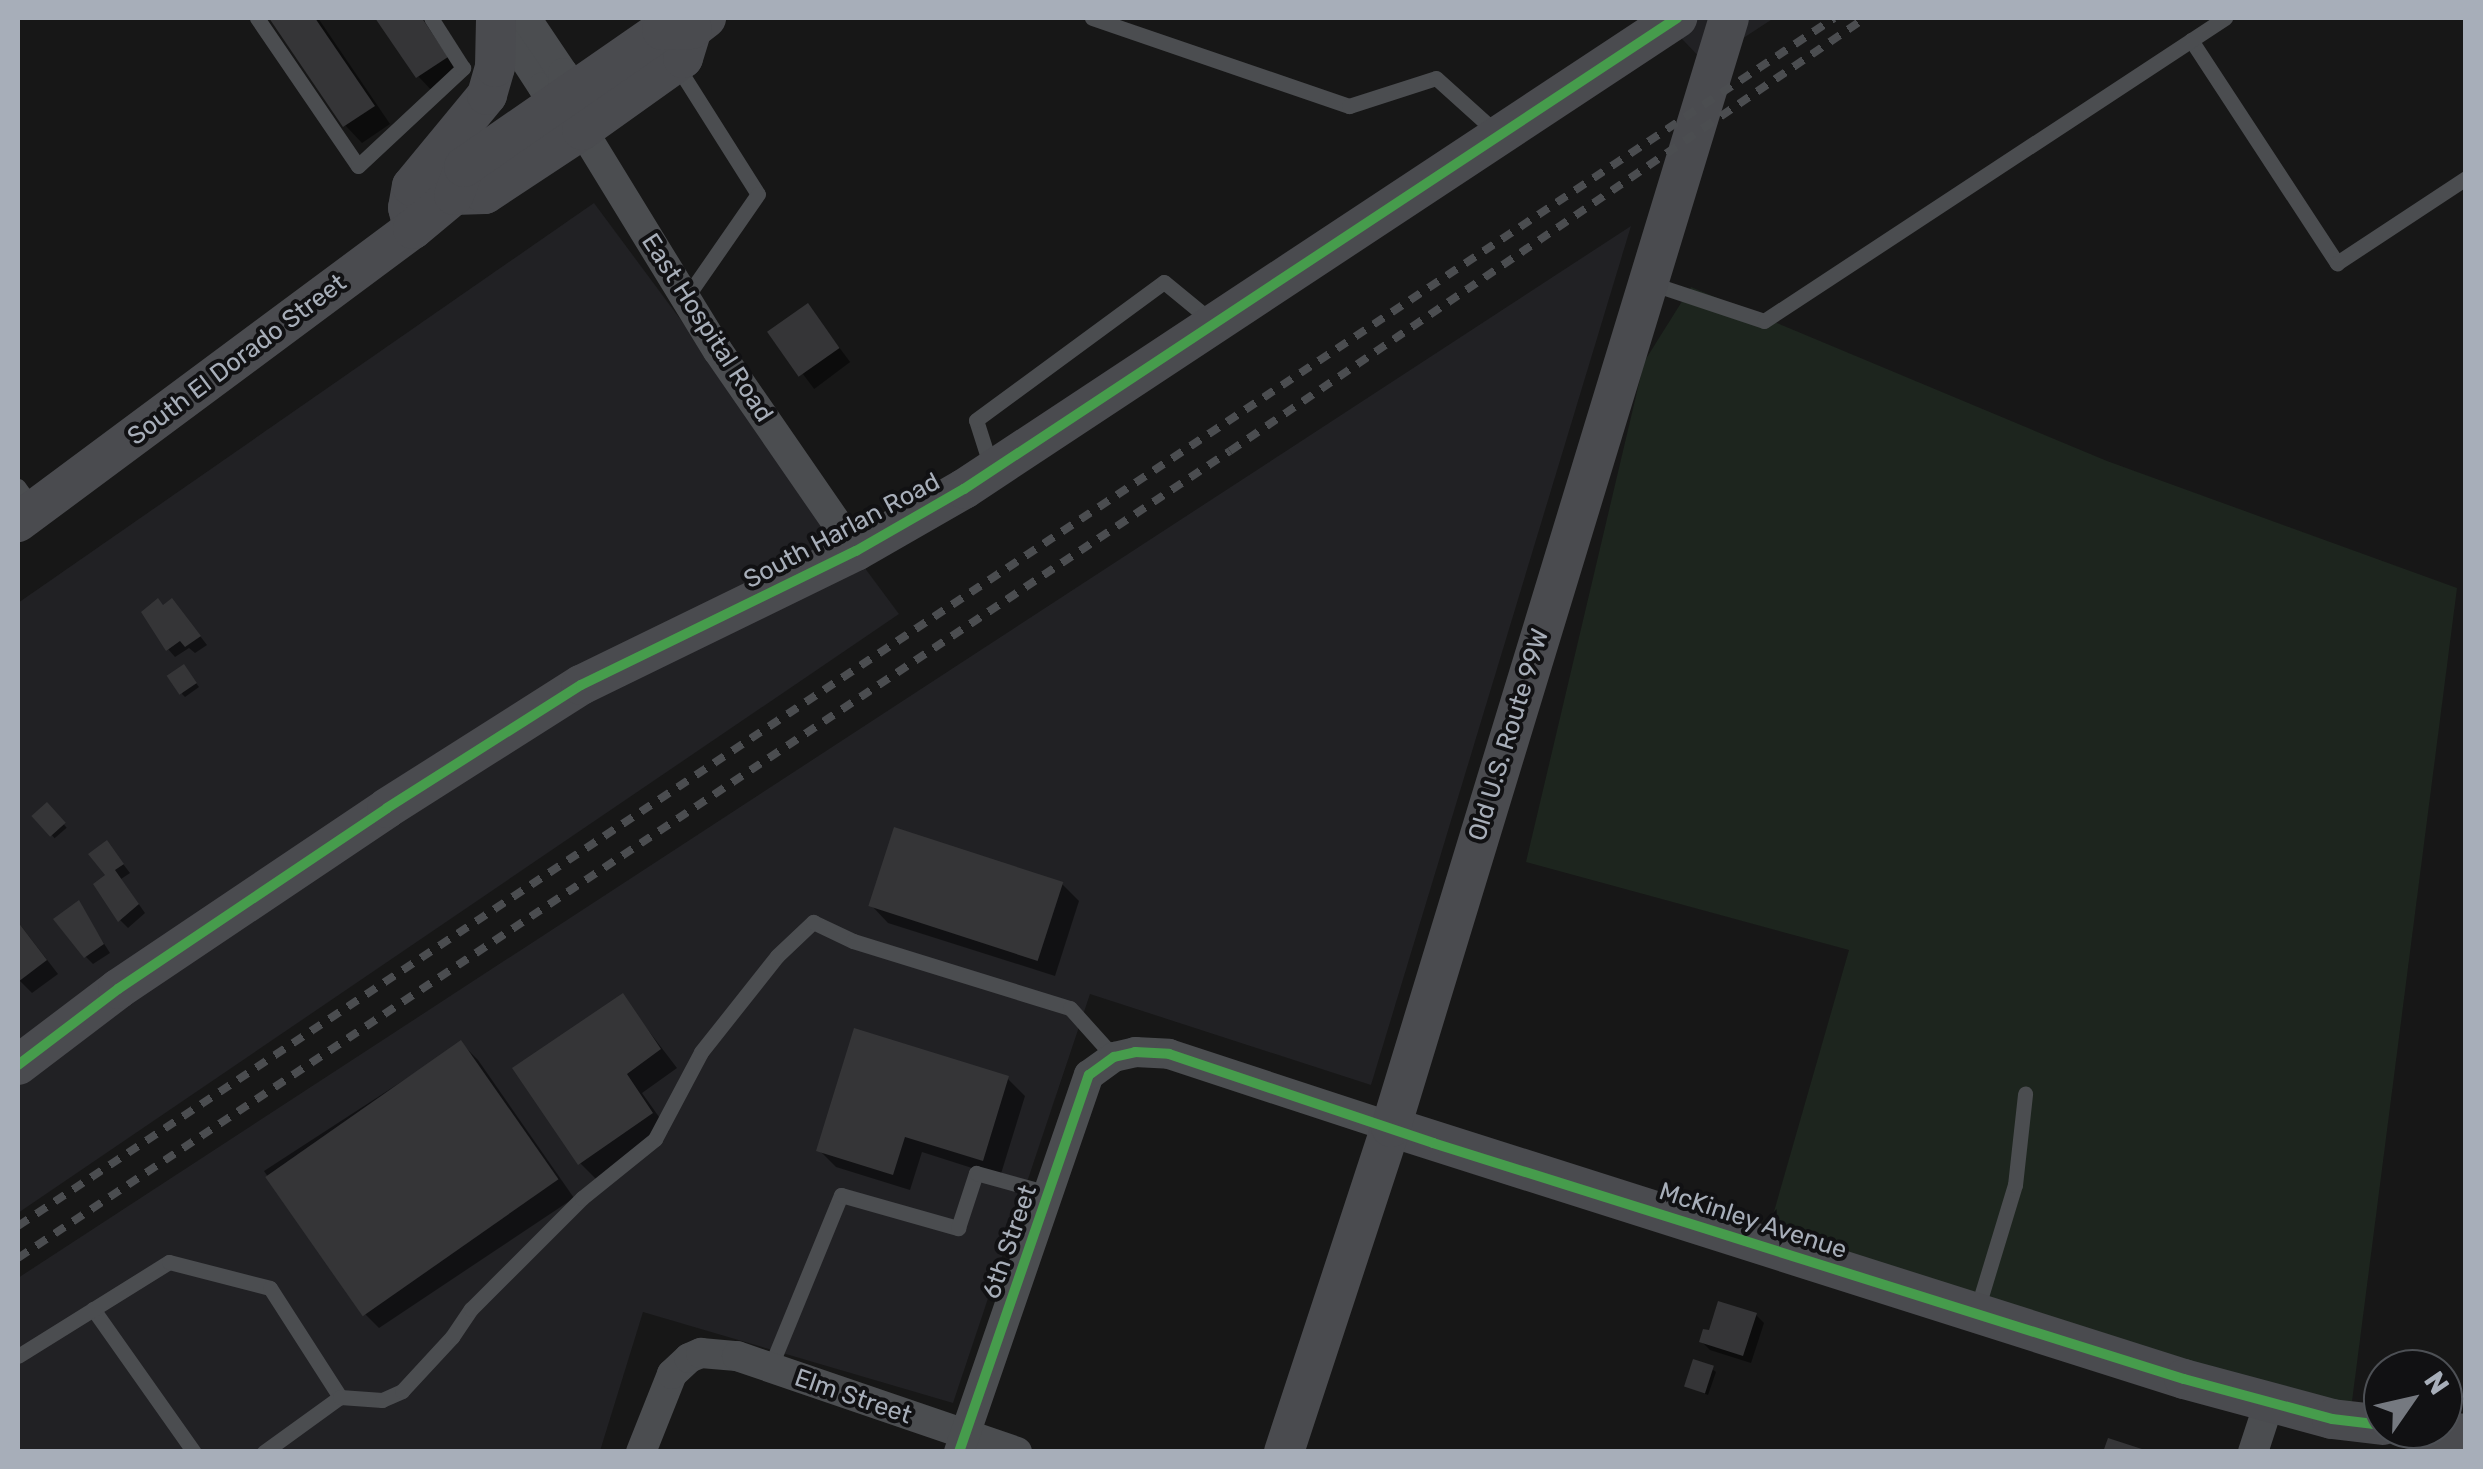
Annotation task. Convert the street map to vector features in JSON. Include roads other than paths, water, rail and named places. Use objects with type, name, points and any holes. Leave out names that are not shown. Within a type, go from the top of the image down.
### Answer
[{"type":"street","points":[[497,18],[543,87],[573,115]]},
{"type":"street","points":[[412,229],[408,208],[412,186],[487,94],[495,67],[497,18]]},
{"type":"street","points":[[526,18],[563,73],[573,115]]},
{"type":"street","name":"South Harlan Road","points":[[18,1066],[118,989],[581,685],[856,550],[992,470],[1676,18]]},
{"type":"street","name":"Old U.S. Route 99W","points":[[1284,1452],[1391,1127],[1416,1032],[1729,18]]},
{"type":"street","name":"South El Dorado Street","points":[[23,506],[412,229],[454,195],[464,167],[573,115],[662,30],[691,36]]},
{"type":"street","name":"East Hospital Road","points":[[573,115],[718,352],[856,550]]},
{"type":"street","name":"McKinley Avenue","points":[[1114,1057],[1135,1052],[1169,1054],[1976,1313],[2269,1403],[2363,1423]]},
{"type":"street","name":"6th Street","points":[[961,1444],[1089,1075],[1114,1057]]},
{"type":"street","name":"Elm Street","points":[[641,1452],[659,1398],[672,1374],[688,1358],[701,1353],[737,1356],[961,1444],[1017,1452]]},
{"type":"street","points":[[2253,1452],[2269,1403]]},
{"type":"lane","points":[[257,18],[358,166],[463,68],[434,22],[453,18]]},
{"type":"lane","points":[[1092,18],[1349,106],[1436,78],[1499,135]]},
{"type":"lane","points":[[1650,283],[1764,322],[2225,18]]},
{"type":"lane","points":[[686,298],[758,194],[691,36]]},
{"type":"lane","points":[[2190,40],[2337,263],[2466,178]]},
{"type":"lane","points":[[992,470],[976,420],[1164,282],[1214,323]]},
{"type":"lane","points":[[264,1452],[340,1397],[382,1400],[402,1391],[452,1337],[471,1309],[582,1198],[655,1139],[701,1052],[777,956],[814,922],[852,941],[1070,1008],[1114,1057]]},
{"type":"lane","points":[[1976,1313],[2016,1185],[2025,1094]]},
{"type":"lane","points":[[770,1368],[841,1195],[958,1228],[976,1173],[1048,1193]]},
{"type":"lane","points":[[18,1356],[168,1262],[270,1288],[340,1397]]},
{"type":"lane","points":[[93,1309],[194,1452]]},
{"type":"railway","points":[[18,1226],[1834,18]]},
{"type":"railway","points":[[18,1258],[1230,451],[1865,18]]}]
